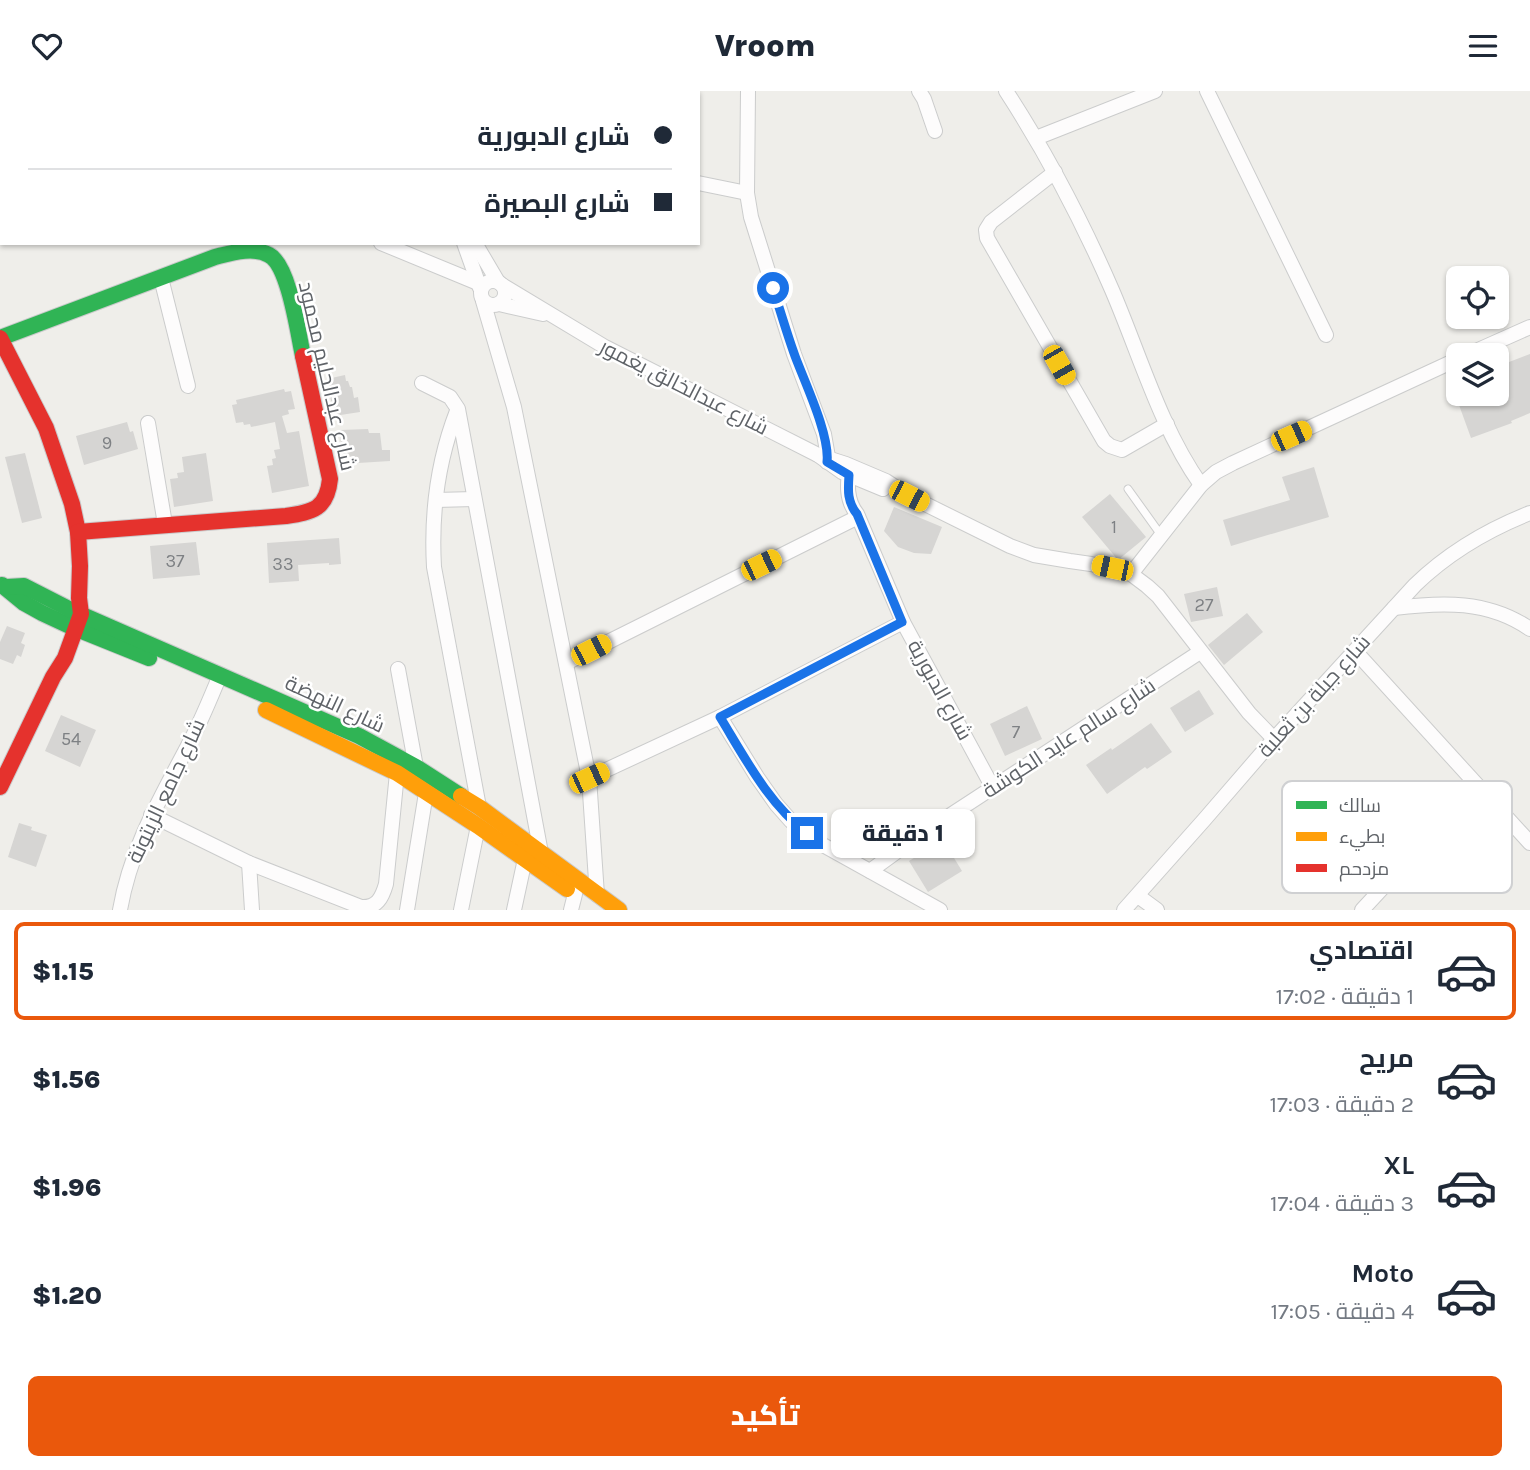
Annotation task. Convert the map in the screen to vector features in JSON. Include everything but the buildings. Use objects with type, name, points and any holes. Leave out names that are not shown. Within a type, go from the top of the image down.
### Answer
[{"type":"street","points":[[748,91],[747,193],[751,218],[794,354],[824,434],[824,458]]},
{"type":"street","points":[[919,91],[935,131]]},
{"type":"street","points":[[1006,91],[1037,138],[1089,238],[1167,424],[1201,485]]},
{"type":"street","points":[[1037,138],[1155,91]]},
{"type":"street","points":[[1208,91],[1326,335]]},
{"type":"street","points":[[1055,172],[991,222],[986,230],[987,238],[1104,441],[1122,450],[1167,424]]},
{"type":"street","points":[[700,183],[747,193]]},
{"type":"street","name":"شارع عبدالخالق يغمور","points":[[385,245],[488,297],[551,316]]},
{"type":"street","points":[[465,245],[488,297]]},
{"type":"street","points":[[476,245],[504,289],[504,297],[488,297]]},
{"type":"street","name":"شارع عبدالحليم محمود","points":[[0,338],[161,278],[212,250],[262,253],[276,260],[281,268],[330,479],[326,501],[320,508],[310,512],[261,519],[78,532]]},
{"type":"street","points":[[161,278],[188,386]]},
{"type":"street","points":[[500,284],[487,282],[483,285],[514,407],[589,778],[597,903]]},
{"type":"street","name":"شارع عبدالخالق يغمور","points":[[500,284],[605,347],[824,458],[857,473],[886,481],[909,496],[1010,546],[1034,555],[1091,563],[1131,574],[1157,596],[1249,713],[1274,739]]},
{"type":"street","points":[[1494,343],[1530,327]]},
{"type":"street","points":[[0,338],[53,446],[72,504],[78,532],[80,566],[75,615],[56,656],[53,677],[0,787]]},
{"type":"street","points":[[1131,574],[1201,485],[1216,472],[1446,365]]},
{"type":"street","points":[[422,383],[450,397],[458,409],[541,853]]},
{"type":"street","points":[[458,409],[443,454],[436,500],[434,567],[480,807]]},
{"type":"street","points":[[148,423],[165,524]]},
{"type":"street","name":"شارع الدبورية","points":[[857,473],[848,493],[852,508],[858,516],[902,622],[993,788]]},
{"type":"street","points":[[436,500],[474,499]]},
{"type":"street","name":"شارع جبلة بن ثعلبة","points":[[1124,910],[1274,739],[1433,567],[1488,532],[1530,513]]},
{"type":"street","points":[[566,663],[858,516]]},
{"type":"street","name":"شارع النهضة","points":[[4,586],[24,604],[75,615],[218,681],[397,773],[525,859],[573,902],[597,903],[619,910]]},
{"type":"street","points":[[1394,608],[1434,603],[1466,604],[1499,613],[1530,629]]},
{"type":"street","points":[[589,778],[720,717],[902,622]]},
{"type":"street","points":[[1355,650],[1473,781]]},
{"type":"street","name":"شارع سالم عايد الكوشة","points":[[870,871],[914,839],[1200,652]]},
{"type":"street","points":[[398,669],[416,767]]},
{"type":"street","name":"شارع النهضة","points":[[218,681],[359,736],[416,767],[480,807],[541,853],[597,903]]},
{"type":"street","name":"شارع جامع الزيتونة","points":[[120,910],[133,856],[218,681]]},
{"type":"street","points":[[720,717],[776,804],[791,821],[823,845],[940,910]]},
{"type":"street","points":[[151,815],[249,863],[361,907],[370,908],[382,896],[386,884],[397,773]]},
{"type":"street","points":[[407,910],[426,793]]},
{"type":"street","points":[[1512,824],[1530,843]]},
{"type":"street","points":[[461,910],[478,826]]},
{"type":"street","points":[[514,910],[525,859]]},
{"type":"street","points":[[249,863],[252,910]]},
{"type":"street","points":[[1362,910],[1378,893]]},
{"type":"street","points":[[1138,896],[1157,910]]},
{"type":"lane","points":[[1128,489],[1161,535]]},
{"type":"traffic: fast","points":[[0,338],[215,257],[256,251],[269,255],[282,272],[292,301],[303,356]]},
{"type":"traffic: fast","points":[[2,585],[24,603],[42,613],[149,658]]},
{"type":"traffic: fast","points":[[7,587],[24,586],[71,610],[359,736],[416,767],[461,796]]},
{"type":"traffic: slow","points":[[266,710],[397,773],[567,889]]},
{"type":"traffic: slow","points":[[461,796],[619,910]]},
{"type":"traffic: jam","points":[[0,338],[46,428],[72,504],[78,532],[81,614],[65,658],[53,677],[0,787]]},
{"type":"traffic: jam","points":[[78,532],[286,516],[304,513],[317,507],[326,497],[330,479],[303,356]]},
{"type":"route","points":[[773,288],[824,434],[827,462],[849,475],[850,503],[902,622],[720,717],[776,804],[791,821],[807,833]]}]
